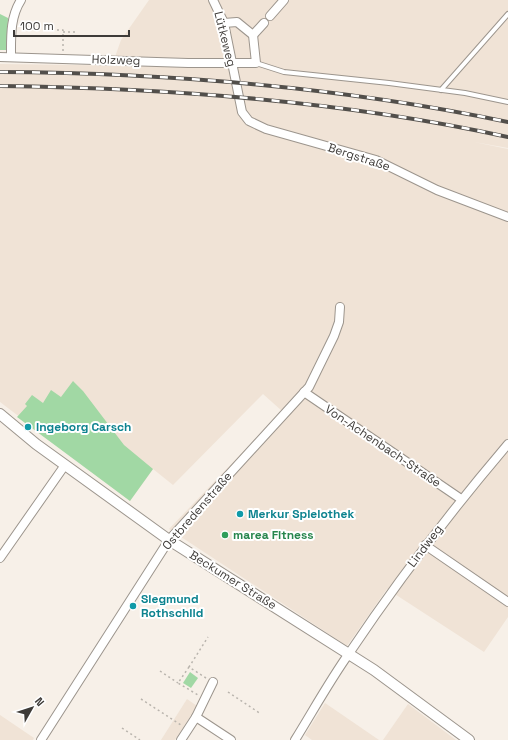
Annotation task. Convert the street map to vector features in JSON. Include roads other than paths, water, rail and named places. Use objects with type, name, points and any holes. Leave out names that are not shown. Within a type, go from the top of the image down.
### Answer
[{"type":"street","points":[[11,57],[11,38],[16,8],[21,0]]},
{"type":"street","name":"Lütkeweg","points":[[213,0],[224,23],[235,80]]},
{"type":"street","points":[[270,16],[284,0]]},
{"type":"street","points":[[224,23],[237,22],[253,35],[256,63]]},
{"type":"street","points":[[253,35],[264,23]]},
{"type":"street","name":"Holzweg","points":[[0,57],[232,64],[256,63]]},
{"type":"street","name":"Bergstraße","points":[[235,80],[242,112],[249,121],[261,128],[376,160],[437,190],[508,217]]},
{"type":"street","name":"Ostbredenstraße","points":[[41,740],[169,540],[309,387],[334,336],[340,307]]},
{"type":"street","name":"Von-Achenbach-Straße","points":[[304,392],[462,499]]},
{"type":"street","name":"Beckumer Straße","points":[[0,414],[64,465],[169,540],[348,653],[399,687],[469,740]]},
{"type":"street","name":"Lindweg","points":[[295,740],[348,653],[425,545],[508,444]]},
{"type":"street","points":[[0,558],[64,465]]},
{"type":"street","points":[[425,545],[508,602]]},
{"type":"street","points":[[181,740],[196,717],[213,682]]},
{"type":"street","points":[[196,717],[231,740]]},
{"type":"lane","points":[[441,90],[508,14]]},
{"type":"lane","points":[[256,63],[284,72],[441,90],[508,102]]},
{"type":"railway","points":[[0,72],[128,75],[255,84],[382,100],[508,122]]},
{"type":"railway","points":[[0,86],[127,90],[255,99],[383,114],[508,137]]},
{"type":"place","name":"Ingeborg Carsch","points":[[28,427]]},
{"type":"place","name":"Merkur Spielothek","points":[[240,514]]},
{"type":"place","name":"marea Fitness","points":[[225,535]]},
{"type":"place","name":"Siegmund Rothschild","points":[[133,606]]}]
